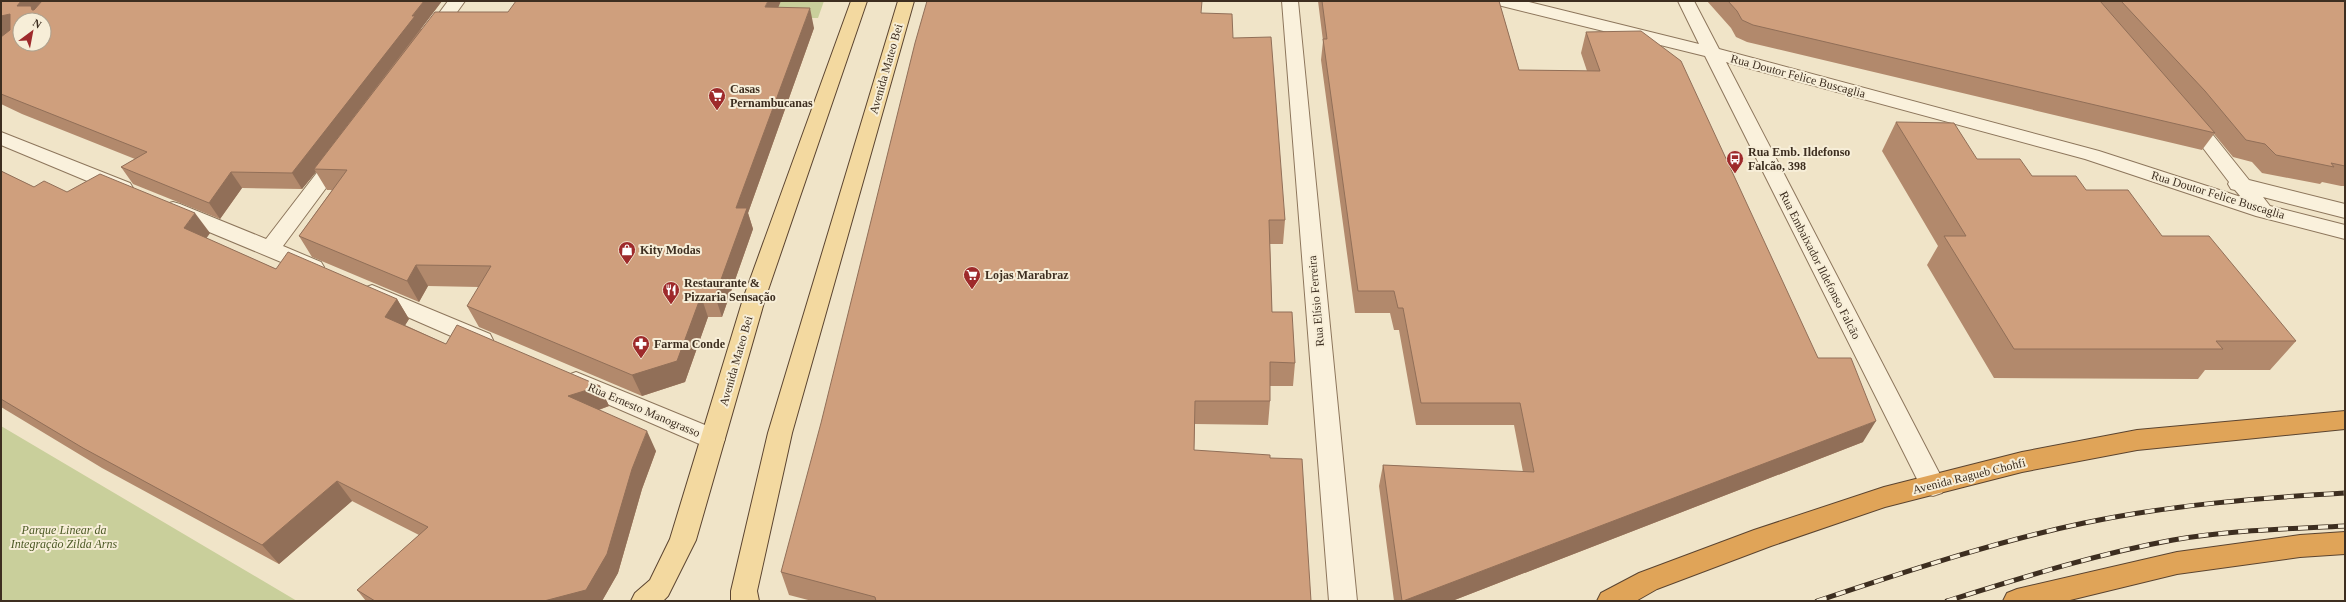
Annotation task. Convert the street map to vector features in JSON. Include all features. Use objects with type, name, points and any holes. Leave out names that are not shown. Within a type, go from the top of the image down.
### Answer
[{"type":"highway","name":"Avenida Ragueb Chohfi","points":[[1611,601],[1648,581],[1763,538],[1884,497],[1933,486],[2022,462],[2137,440],[2345,420]]},
{"type":"highway","points":[[2017,601],[2177,563],[2300,546],[2345,543]]},
{"type":"main road","name":"Avenida Mateo Bei","points":[[645,601],[659,588],[683,540],[754,299],[859,1]]},
{"type":"main road","name":"Avenida Mateo Bei","points":[[745,601],[744,591],[780,433],[906,1]]},
{"type":"street","points":[[419,52],[458,1]]},
{"type":"street","name":"Rua Elísio Ferreira","points":[[1290,1],[1343,601]]},
{"type":"street","name":"Rua Doutor Felice Buscaglia","points":[[1504,1],[1711,52],[2092,155],[2263,211],[2345,232]]},
{"type":"street","name":"Rua Embaixador Ildefonso Falcão","points":[[1686,1],[1933,486]]},
{"type":"street","points":[[2180,107],[2263,211]]},
{"type":"street","points":[[1,138],[270,249],[502,349]]},
{"type":"street","points":[[270,249],[352,141]]},
{"type":"street","name":"Rua Doutor Felice Buscaglia","points":[[2092,155],[2241,185],[2345,211]]},
{"type":"street","name":"Rua Ernesto Manograsso","points":[[559,374],[713,439]]},
{"type":"green space","points":[[781,1],[824,1],[818,18],[774,18]]},
{"type":"green space","name":"Parque Linear da Integração Zilda Arns","points":[[1,426],[297,601],[1,601]]},
{"type":"building","points":[[1,1],[21,1],[17,6],[31,6],[32,10],[34,10],[42,1],[424,1],[412,16],[415,16],[292,173],[231,172],[209,203],[121,167],[147,152],[1,94],[1,37],[10,30],[10,14],[1,16]]},
{"type":"building","points":[[516,1],[768,1],[765,7],[810,8],[736,208],[747,208],[715,296],[701,296],[677,361],[632,375],[467,306],[491,266],[416,265],[407,281],[299,236],[347,170],[314,169],[435,12],[508,12]]},
{"type":"building","points":[[927,1],[1202,1],[1201,13],[1232,14],[1233,38],[1271,37],[1285,220],[1269,220],[1272,312],[1292,312],[1295,363],[1270,362],[1270,401],[1195,401],[1194,450],[1270,455],[1270,458],[1302,459],[1311,601],[876,601],[875,597],[781,572],[821,423],[915,43]]},
{"type":"building","points":[[1322,1],[1499,1],[1519,70],[1600,71],[1586,32],[1641,31],[1681,61],[1818,358],[1851,358],[1876,421],[1402,601],[1383,465],[1534,472],[1520,403],[1421,403],[1403,308],[1398,308],[1394,291],[1358,291],[1323,39],[1327,39]]},
{"type":"building","points":[[1728,1],[2100,1],[2215,133],[1753,25],[1742,20],[1737,11]]},
{"type":"building","points":[[2121,1],[2345,1],[2345,166],[2331,163],[2334,167],[2276,155],[2265,144],[2246,140],[2205,91]]},
{"type":"building","points":[[1896,122],[1954,123],[1977,159],[2020,159],[2032,176],[2076,176],[2086,190],[2128,190],[2162,236],[2209,236],[2296,341],[2216,341],[2223,349],[2014,349],[1944,236],[1966,236]]},
{"type":"building","points":[[1,171],[34,187],[44,181],[67,192],[100,174],[195,213],[184,228],[276,269],[288,252],[397,299],[385,317],[446,344],[457,325],[600,386],[568,396],[647,431],[632,469],[607,554],[586,590],[544,601],[375,601],[357,590],[428,527],[337,481],[262,545],[83,448],[1,399]]},
{"type":"railway","points":[[1817,601],[1983,548],[2084,523],[2149,511],[2214,503],[2345,493]]},
{"type":"railway","points":[[1947,601],[2087,559],[2173,540],[2237,532],[2345,526]]},
{"type":"place","name":"Casas Pernambucanas","points":[[717,111]]},
{"type":"place","name":"Rua Emb. Ildefonso Falcão, 398","points":[[1735,174]]},
{"type":"place","name":"Kity Modas","points":[[627,265]]},
{"type":"place","name":"Lojas Marabraz","points":[[972,290]]},
{"type":"place","name":"Restaurante & Pizzaria Sensação","points":[[671,305]]},
{"type":"place","name":"Farma Conde","points":[[641,359]]}]
